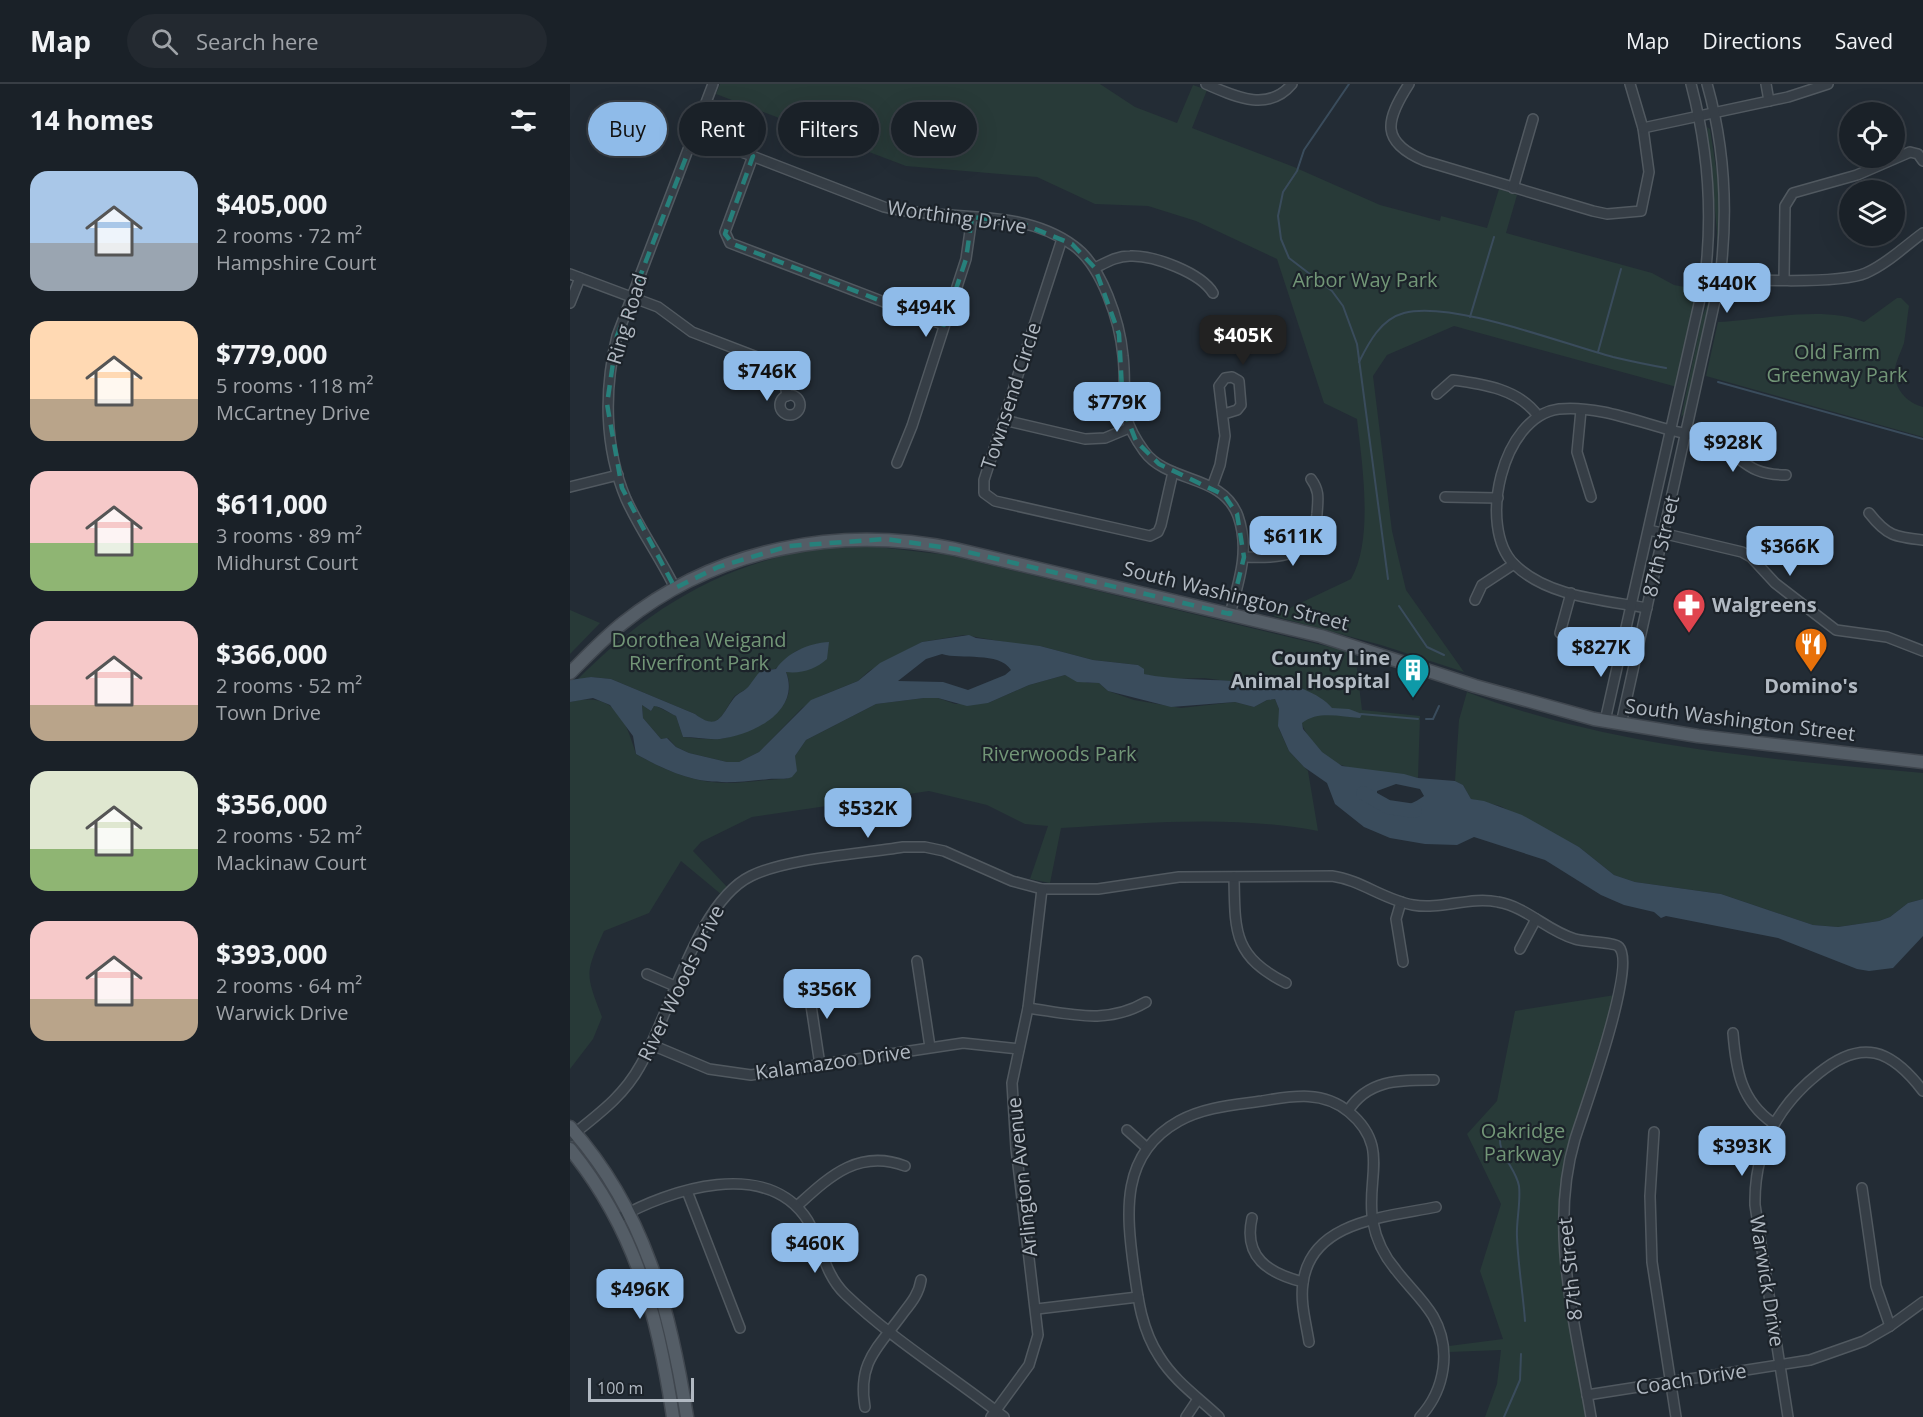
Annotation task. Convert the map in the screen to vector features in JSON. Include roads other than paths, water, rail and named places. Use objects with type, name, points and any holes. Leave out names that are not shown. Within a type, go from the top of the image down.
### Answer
[{"type":"main road","name":"South Washington Street","points":[[570,673],[624,623],[675,588],[718,567],[789,546],[838,539],[886,539],[955,549],[1321,636],[1514,698],[1605,721],[1698,736],[1923,762]]},
{"type":"main road","points":[[572,1132],[605,1173],[623,1215],[651,1302],[663,1351],[673,1417]]},
{"type":"main road","points":[[570,1149],[623,1215],[650,1258],[667,1309],[687,1417]]},
{"type":"street","name":"Ring Road","points":[[706,102],[713,84]]},
{"type":"street","points":[[1206,84],[1248,100],[1259,101],[1280,95],[1292,84]]},
{"type":"street","points":[[1410,84],[1398,101],[1391,120],[1392,133],[1397,146],[1425,161],[1603,214],[1641,211],[1649,172],[1643,128],[1630,84]]},
{"type":"street","name":"87th Street","points":[[1605,721],[1705,277],[1710,214],[1700,116],[1691,84]]},
{"type":"street","name":"87th Street","points":[[1621,724],[1720,278],[1725,212],[1723,174],[1714,113],[1707,84]]},
{"type":"street","points":[[1766,84],[1769,101]]},
{"type":"street","points":[[1643,128],[1769,101],[1828,84]]},
{"type":"street","points":[[1513,188],[1533,118]]},
{"type":"street","points":[[1784,279],[1785,206],[1793,193],[1849,178],[1910,152],[1918,154],[1923,161]]},
{"type":"street","name":"Ring Road","points":[[675,588],[630,507],[618,475],[607,404],[610,362],[631,296],[685,156]]},
{"type":"street","points":[[753,156],[725,232],[730,243],[944,325]]},
{"type":"street","name":"Worthing Drive","points":[[753,156],[884,207],[909,212],[1020,223],[1062,238],[1081,251],[1095,268],[1122,346],[1123,408],[1129,428],[1146,454],[1173,472],[1212,487],[1224,495],[1237,514],[1244,557],[1230,614]]},
{"type":"street","points":[[897,463],[912,426],[966,259],[972,217]]},
{"type":"street","points":[[1705,277],[1784,279],[1856,277],[1873,270],[1923,233]]},
{"type":"street","name":"Townsend Circle","points":[[1062,238],[983,486],[986,496],[995,501],[1150,536],[1158,532],[1173,472]]},
{"type":"street","points":[[1095,268],[1116,258],[1138,256],[1190,273],[1205,283],[1213,294]]},
{"type":"street","points":[[570,303],[575,276],[662,309],[692,332],[766,361],[785,383],[787,396]]},
{"type":"street","points":[[1437,394],[1453,380],[1484,385],[1524,400],[1538,416]]},
{"type":"street","points":[[1647,608],[1571,593],[1543,583],[1514,564],[1500,537],[1498,498],[1506,457],[1526,427],[1538,416],[1556,410],[1581,410],[1715,442],[1755,471],[1786,476]]},
{"type":"street","points":[[1581,410],[1577,452],[1591,497]]},
{"type":"street","points":[[1212,487],[1224,447],[1224,414]]},
{"type":"street","points":[[1004,420],[1085,439],[1109,437],[1129,428]]},
{"type":"street","points":[[570,487],[618,475]]},
{"type":"street","points":[[1244,557],[1288,554],[1305,545],[1313,534],[1316,519],[1318,490],[1311,479]]},
{"type":"street","points":[[1445,497],[1498,498]]},
{"type":"street","points":[[1869,513],[1881,529],[1893,536],[1923,540]]},
{"type":"street","points":[[1649,530],[1748,555],[1775,583],[1841,632],[1887,637],[1923,651]]},
{"type":"street","points":[[1475,600],[1482,585],[1514,564]]},
{"type":"street","points":[[1560,633],[1571,593]]},
{"type":"street","name":"River Woods Drive","points":[[572,1132],[615,1100],[636,1073],[652,1045],[710,916],[721,899],[740,882],[772,868],[903,847],[925,847],[944,850],[1012,881],[1042,889],[1098,889],[1179,877],[1342,877],[1401,902],[1425,906],[1489,900],[1515,906],[1574,939],[1616,944],[1621,948]]},
{"type":"street","points":[[1234,877],[1234,923],[1239,943],[1260,968],[1286,983]]},
{"type":"street","name":"Arlington Avenue","points":[[993,1414],[1023,1377],[1034,1354],[1038,1335],[1037,1310],[1013,1122],[1012,1083],[1028,1008],[1042,889]]},
{"type":"street","points":[[1401,902],[1396,919],[1403,962]]},
{"type":"street","points":[[1520,949],[1536,919]]},
{"type":"street","name":"87th Street","points":[[1591,1417],[1566,1266],[1564,1204],[1574,1142],[1619,996],[1623,958],[1621,948]]},
{"type":"street","points":[[917,961],[930,1047]]},
{"type":"street","points":[[647,974],[677,987]]},
{"type":"street","points":[[807,979],[820,1065]]},
{"type":"street","points":[[1028,1008],[1105,1017],[1130,1011],[1146,1002]]},
{"type":"street","points":[[1733,1033],[1736,1065],[1744,1093],[1754,1107],[1773,1123]]},
{"type":"street","name":"Kalamazoo Drive","points":[[652,1045],[709,1069],[737,1074],[764,1074],[930,1047],[974,1043],[1019,1049]]},
{"type":"street","name":"Warwick Drive","points":[[1788,1417],[1755,1205],[1758,1164],[1773,1123],[1798,1090],[1841,1058],[1870,1052],[1898,1063],[1923,1091]]},
{"type":"street","points":[[1348,1111],[1364,1092],[1379,1084],[1395,1080],[1434,1080]]},
{"type":"street","points":[[1219,1417],[1179,1382],[1158,1355],[1145,1326],[1138,1297],[1129,1230],[1128,1200],[1135,1172],[1148,1147],[1177,1122],[1191,1115],[1219,1108],[1303,1096],[1331,1101],[1348,1111],[1362,1125],[1372,1150],[1375,1172],[1372,1220],[1385,1254],[1428,1309],[1442,1338],[1444,1362],[1441,1382],[1435,1397],[1420,1417]]},
{"type":"street","points":[[1127,1130],[1148,1147]]},
{"type":"street","points":[[1654,1132],[1650,1238],[1676,1417]]},
{"type":"street","points":[[797,1206],[843,1168],[880,1161],[905,1166]]},
{"type":"street","points":[[623,1215],[661,1197],[738,1183],[752,1184],[777,1192],[797,1206],[812,1229],[837,1286],[993,1414],[1004,1417]]},
{"type":"street","points":[[1862,1188],[1876,1286],[1890,1326]]},
{"type":"street","points":[[687,1191],[740,1328]]},
{"type":"street","points":[[1309,1342],[1302,1301],[1303,1282],[1312,1257],[1324,1242],[1346,1228],[1372,1220],[1437,1207]]},
{"type":"street","points":[[1252,1218],[1248,1236],[1257,1255],[1277,1273],[1303,1282]]},
{"type":"street","points":[[865,1407],[862,1385],[865,1368],[915,1298],[921,1280]]},
{"type":"street","points":[[1037,1310],[1138,1297]]},
{"type":"street","name":"Coach Drive","points":[[1587,1395],[1780,1366],[1832,1354],[1864,1341],[1890,1326],[1923,1302]]},
{"type":"street","points":[[1186,1417],[1198,1399]]},
{"type":"water","points":[[969,635],[976,638],[1040,646],[1093,660],[1138,665],[1144,669],[1144,674],[1155,676],[1237,681],[1264,680],[1285,683],[1312,693],[1332,708],[1349,709],[1362,714],[1360,718],[1323,715],[1302,723],[1303,729],[1322,752],[1342,766],[1418,778],[1455,781],[1463,785],[1471,799],[1484,801],[1522,815],[1579,847],[1614,875],[1635,882],[1721,894],[1813,925],[1838,927],[1879,921],[1890,917],[1908,903],[1923,899],[1923,936],[1893,968],[1869,971],[1857,969],[1778,938],[1666,916],[1661,918],[1654,912],[1624,905],[1601,895],[1545,860],[1474,837],[1457,845],[1425,844],[1390,838],[1364,827],[1335,804],[1327,783],[1304,767],[1289,751],[1278,726],[1279,709],[1275,699],[1267,700],[1254,707],[1235,702],[1171,707],[1108,691],[1099,683],[1077,682],[1065,675],[1029,685],[988,703],[967,706],[938,698],[924,698],[876,704],[806,740],[795,756],[797,771],[792,777],[731,782],[700,780],[654,764],[636,754],[633,736],[610,705],[593,698],[570,702],[570,680],[591,677],[611,679],[703,719],[714,721],[719,719],[734,698],[747,688],[761,671],[776,669],[786,658],[806,647],[829,642],[827,659],[823,663],[803,671],[786,672],[789,686],[787,698],[771,719],[733,737],[711,739],[683,737],[676,716],[654,706],[651,711],[642,705],[643,718],[661,739],[667,738],[676,747],[689,753],[727,762],[739,762],[759,752],[811,700],[858,681],[880,663],[922,642]],"holes":[[[942,654],[998,660],[1011,670],[1005,675],[968,690],[943,682],[898,681],[926,659]],[[1396,784],[1420,789],[1424,796],[1401,807],[1389,807],[1377,801],[1377,791]]]},
{"type":"waterway","points":[[1349,84],[1304,150],[1297,171],[1283,192],[1278,216],[1281,239],[1289,258],[1332,291],[1343,306],[1357,344],[1388,579]]},
{"type":"waterway","points":[[1470,317],[1494,237]]},
{"type":"waterway","points":[[1598,352],[1621,269]]},
{"type":"waterway","points":[[1359,362],[1372,339],[1389,320],[1404,313],[1424,311],[1478,318],[1613,357],[1666,368]]},
{"type":"waterway","points":[[1718,382],[1923,439]]},
{"type":"waterway","points":[[1399,606],[1427,647],[1444,655]]},
{"type":"waterway","points":[[1426,719],[1433,719],[1439,706]]},
{"type":"waterway","points":[[1361,714],[1418,719]]},
{"type":"waterway","points":[[1363,793],[1388,807],[1415,811]]},
{"type":"waterway","points":[[1502,1131],[1500,1145],[1519,1186],[1517,1237],[1525,1321]]},
{"type":"waterway","points":[[1504,1417],[1520,1380],[1521,1354]]},
{"type":"place","name":"Walgreens","points":[[1689,634]]},
{"type":"place","name":"Domino's","points":[[1811,673]]},
{"type":"place","name":"County Line Animal Hospital","points":[[1413,699]]},
{"type":"park label","name":"Arbor Way Park","points":[[1365,280]]},
{"type":"park label","name":"Old Farm Greenway Park","points":[[1837,364]]},
{"type":"park label","name":"Dorothea Weigand Riverfront Park","points":[[699,652]]},
{"type":"park label","name":"Riverwoods Park","points":[[1059,754]]},
{"type":"park label","name":"Oakridge Parkway","points":[[1523,1142]]}]
